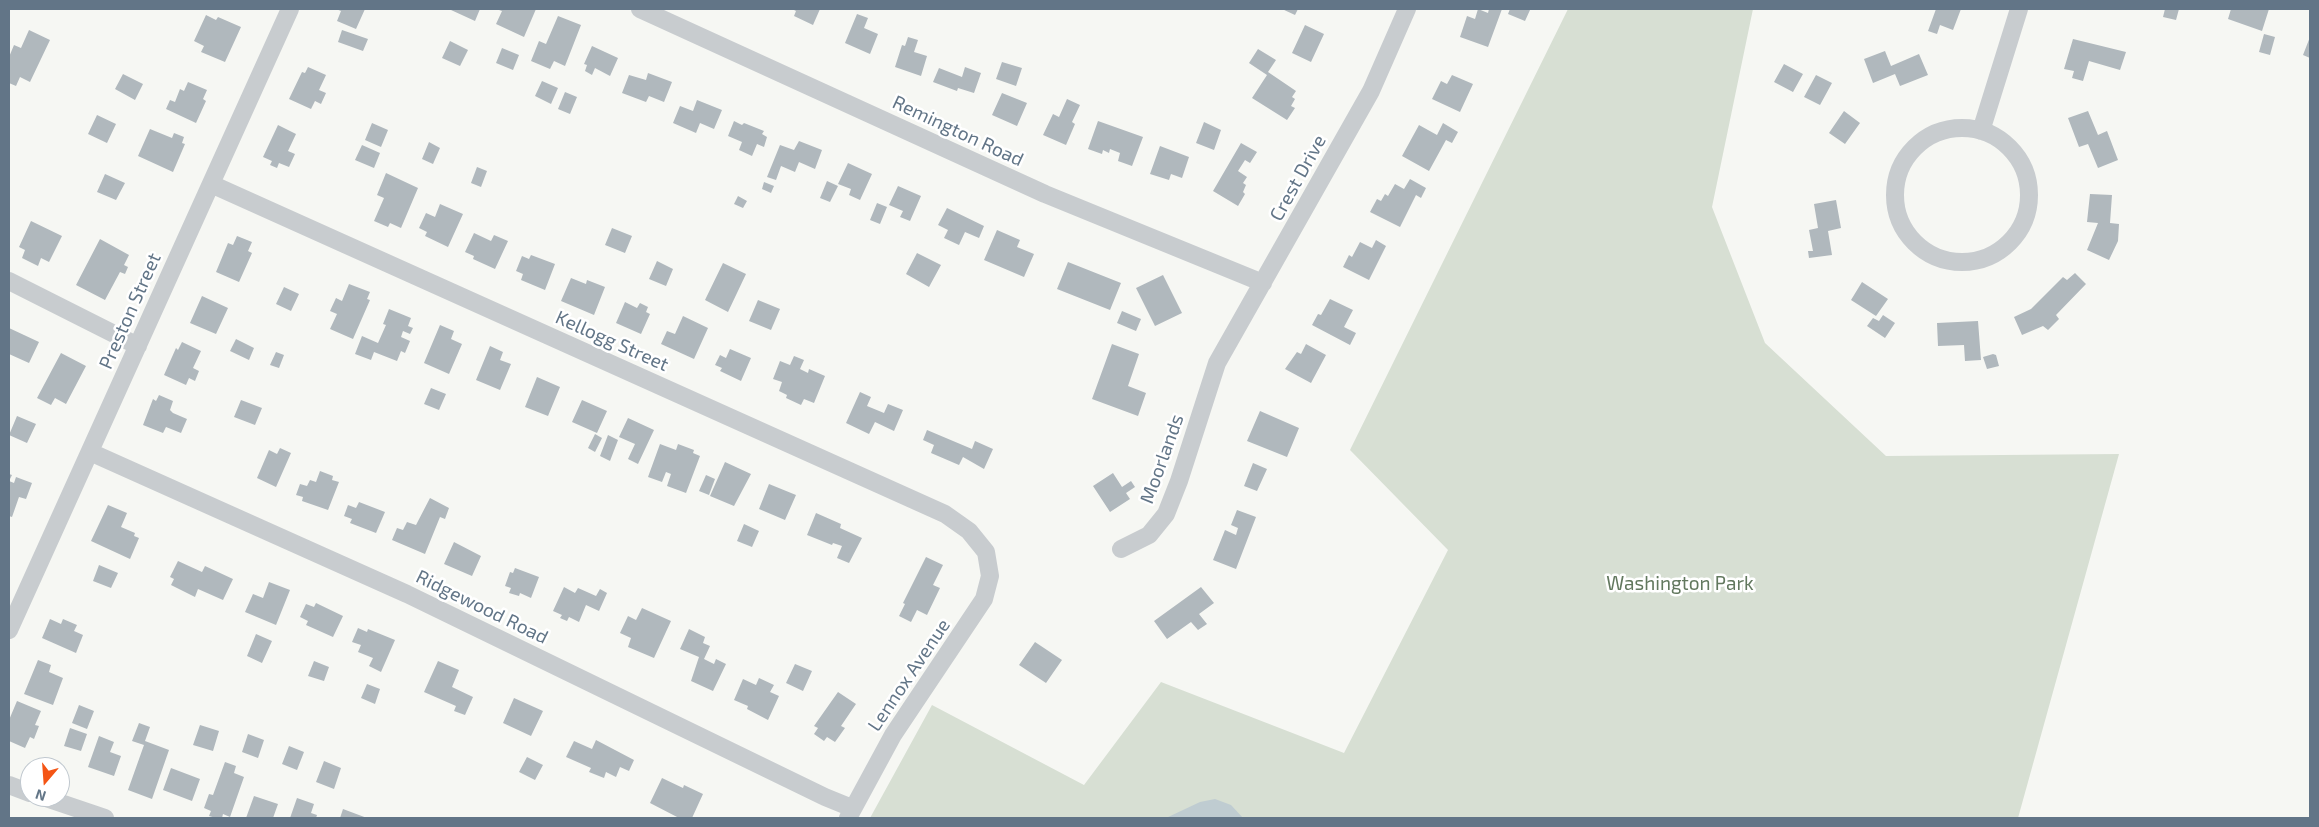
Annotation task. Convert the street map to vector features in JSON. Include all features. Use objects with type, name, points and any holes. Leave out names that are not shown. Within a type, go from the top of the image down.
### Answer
[{"type":"street","name":"Preston Street","points":[[9,630],[290,9]]},
{"type":"street","name":"Remington Road","points":[[640,9],[1045,194],[1263,283]]},
{"type":"street","name":"Crest Drive","points":[[1218,363],[1371,91],[1407,9]]},
{"type":"street","points":[[1981,131],[2019,9]]},
{"type":"street","points":[[1960,128],[1981,131],[2002,141],[2018,158],[2027,180],[2029,203],[2022,225],[2008,244],[1989,257],[1966,262],[1942,259],[1924,250],[1905,230],[1898,217],[1895,196],[1898,176],[1906,157],[1921,142],[1940,132],[1960,128]]},
{"type":"street","name":"Kellogg Street","points":[[211,184],[945,514],[969,531],[986,552]]},
{"type":"street","points":[[9,281],[138,346]]},
{"type":"street","name":"Moorlands","points":[[1121,549],[1149,535],[1166,514],[1190,450],[1218,363]]},
{"type":"street","name":"Ridgewood Road","points":[[90,452],[406,594],[824,797],[850,813]]},
{"type":"street","name":"Lennox Avenue","points":[[850,813],[893,735],[984,599],[990,576],[986,552]]},
{"type":"street","points":[[70,806],[105,818]]},
{"type":"green space","name":"Washington Park","points":[[1568,9],[1753,9],[1712,207],[1765,343],[1886,456],[2119,454],[2018,818],[870,818],[932,705],[1084,785],[1161,682],[1344,753],[1448,550],[1350,450]]},
{"type":"shaded area","points":[[1215,799],[1231,805],[1243,818],[1166,818],[1200,802]]},
{"type":"building","points":[[336,9],[365,9],[356,29],[337,21],[341,11]]},
{"type":"building","points":[[451,9],[480,9],[475,21]]},
{"type":"building","points":[[496,9],[536,9],[524,37],[496,24],[502,11]]},
{"type":"building","points":[[792,9],[820,9],[813,25],[794,16],[796,11]]},
{"type":"building","points":[[1282,9],[1298,9],[1295,15]]},
{"type":"building","points":[[1478,9],[1488,13],[1489,9],[1502,9],[1488,47],[1460,37],[1467,16],[1475,19]]},
{"type":"building","points":[[1510,9],[1530,10],[1525,21],[1508,14]]},
{"type":"building","points":[[1936,9],[1961,9],[1953,30],[1940,25],[1937,34],[1928,31]]},
{"type":"building","points":[[2165,9],[2179,9],[2176,20],[2163,17]]},
{"type":"building","points":[[2231,9],[2269,9],[2262,31],[2228,19]]},
{"type":"building","points":[[857,14],[868,18],[864,28],[878,34],[870,54],[845,43]]},
{"type":"building","points":[[206,15],[216,20],[218,17],[241,27],[225,62],[201,52],[204,46],[194,41]]},
{"type":"building","points":[[558,16],[581,25],[565,66],[554,61],[550,69],[531,61],[539,41],[546,44]]},
{"type":"building","points":[[1305,25],[1324,34],[1311,62],[1292,53]]},
{"type":"building","points":[[29,30],[50,40],[30,82],[20,77],[16,86],[9,83],[9,57],[14,45],[21,48]]},
{"type":"building","points":[[342,30],[368,39],[363,51],[338,42]]},
{"type":"building","points":[[2264,34],[2275,37],[2270,55],[2259,52]]},
{"type":"building","points":[[908,37],[918,40],[914,52],[927,56],[921,76],[895,67],[902,45],[905,46]]},
{"type":"building","points":[[2310,37],[2310,58],[2303,55]]},
{"type":"building","points":[[2073,39],[2126,52],[2120,70],[2089,61],[2083,81],[2072,78],[2074,71],[2064,69]]},
{"type":"building","points":[[450,41],[468,50],[460,66],[442,58]]},
{"type":"building","points":[[592,46],[618,58],[610,76],[595,68],[592,75],[585,71],[587,65],[584,64]]},
{"type":"building","points":[[502,48],[519,55],[513,70],[496,63]]},
{"type":"building","points":[[1258,49],[1276,60],[1268,72],[1296,91],[1292,97],[1295,99],[1291,106],[1295,108],[1287,120],[1252,98],[1267,75],[1249,63]]},
{"type":"building","points":[[1885,51],[1891,66],[1919,54],[1928,75],[1900,86],[1895,74],[1873,83],[1864,59]]},
{"type":"building","points":[[1002,62],[1022,68],[1016,86],[996,79]]},
{"type":"building","points":[[1784,64],[1803,74],[1793,92],[1774,82]]},
{"type":"building","points":[[308,67],[326,75],[319,90],[326,93],[321,104],[315,101],[311,109],[289,99],[302,72],[305,73]]},
{"type":"building","points":[[965,67],[981,73],[974,93],[958,88],[957,91],[933,82],[939,68],[962,77]]},
{"type":"building","points":[[648,73],[672,82],[664,102],[649,96],[646,102],[622,93],[629,75],[646,80]]},
{"type":"building","points":[[123,74],[143,84],[135,100],[115,89]]},
{"type":"building","points":[[1452,75],[1473,84],[1460,112],[1432,99],[1441,81],[1447,84]]},
{"type":"building","points":[[1816,75],[1832,83],[1820,105],[1804,97]]},
{"type":"building","points":[[542,81],[558,88],[551,104],[535,96]]},
{"type":"building","points":[[188,82],[207,90],[203,99],[206,101],[196,123],[166,109],[170,100],[175,102],[180,89],[184,91]]},
{"type":"building","points":[[565,92],[577,97],[570,114],[558,109]]},
{"type":"building","points":[[1002,93],[1027,103],[1017,126],[992,115]]},
{"type":"building","points":[[1067,99],[1080,105],[1072,122],[1075,124],[1066,145],[1043,135],[1053,114],[1059,117]]},
{"type":"building","points":[[697,100],[722,110],[714,129],[700,123],[696,133],[673,123],[680,106],[693,111]]},
{"type":"building","points":[[1844,111],[1860,123],[1845,144],[1829,133]]},
{"type":"building","points":[[2088,111],[2098,135],[2107,131],[2118,160],[2098,168],[2088,144],[2079,147],[2068,118]]},
{"type":"building","points":[[97,115],[116,124],[107,143],[88,134]]},
{"type":"building","points":[[734,121],[764,131],[762,134],[767,137],[764,147],[757,144],[752,156],[739,150],[742,142],[728,136]]},
{"type":"building","points":[[1098,121],[1143,137],[1132,166],[1118,161],[1120,153],[1110,149],[1109,153],[1103,150],[1102,154],[1088,149]]},
{"type":"building","points":[[1204,122],[1221,130],[1214,150],[1196,143]]},
{"type":"building","points":[[372,123],[388,130],[381,147],[365,140]]},
{"type":"building","points":[[1443,123],[1458,132],[1452,143],[1446,140],[1429,171],[1402,156],[1419,125],[1437,135]]},
{"type":"building","points":[[278,125],[296,134],[288,151],[295,154],[289,167],[279,163],[277,168],[270,165],[272,161],[263,157]]},
{"type":"building","points":[[150,129],[172,138],[174,133],[184,137],[182,143],[185,144],[173,172],[138,156]]},
{"type":"building","points":[[799,141],[822,150],[815,169],[799,162],[795,172],[781,166],[776,180],[767,177],[780,145],[794,150]]},
{"type":"building","points":[[429,142],[440,148],[433,164],[422,159]]},
{"type":"building","points":[[1241,143],[1257,152],[1250,163],[1245,160],[1238,171],[1247,177],[1243,183],[1246,185],[1243,192],[1245,194],[1238,206],[1213,191]]},
{"type":"building","points":[[362,145],[380,153],[374,168],[355,160]]},
{"type":"building","points":[[1160,146],[1189,157],[1182,178],[1171,174],[1169,180],[1150,174]]},
{"type":"building","points":[[848,163],[872,174],[860,200],[849,195],[851,189],[838,184]]},
{"type":"building","points":[[477,167],[487,171],[481,187],[471,183]]},
{"type":"building","points":[[386,173],[418,188],[401,228],[390,223],[388,227],[374,221],[384,198],[377,195]]},
{"type":"building","points":[[105,174],[125,183],[116,200],[97,192]]},
{"type":"building","points":[[1410,179],[1426,188],[1421,198],[1416,195],[1400,227],[1370,212],[1377,199],[1381,201],[1385,194],[1388,196],[1395,184],[1404,189]]},
{"type":"building","points":[[827,181],[838,186],[830,202],[820,198]]},
{"type":"building","points":[[764,182],[774,186],[771,193],[762,189]]},
{"type":"building","points":[[898,186],[921,196],[910,221],[900,217],[903,211],[889,205]]},
{"type":"building","points":[[2090,194],[2112,195],[2110,223],[2119,224],[2118,241],[2109,260],[2087,250],[2098,223],[2087,222]]},
{"type":"building","points":[[738,196],[747,201],[743,208],[734,204]]},
{"type":"building","points":[[1836,200],[1841,228],[1828,231],[1832,255],[1809,258],[1808,251],[1813,251],[1809,230],[1818,228],[1814,204]]},
{"type":"building","points":[[877,203],[887,207],[880,224],[870,220]]},
{"type":"building","points":[[440,204],[463,214],[448,247],[425,236],[427,232],[419,228],[426,213],[435,217]]},
{"type":"building","points":[[947,208],[984,226],[979,238],[965,232],[959,245],[944,238],[948,230],[938,225]]},
{"type":"building","points":[[31,221],[62,236],[49,262],[41,258],[38,266],[22,258],[25,250],[19,247]]},
{"type":"building","points":[[612,228],[632,236],[625,253],[605,245]]},
{"type":"building","points":[[997,230],[1020,240],[1017,247],[1034,254],[1024,277],[984,260]]},
{"type":"building","points":[[474,233],[491,241],[494,235],[508,241],[495,269],[473,259],[474,256],[465,252]]},
{"type":"building","points":[[237,236],[252,242],[248,251],[252,253],[239,282],[216,272],[228,243],[233,245]]},
{"type":"building","points":[[100,239],[129,255],[124,265],[128,267],[125,274],[120,272],[105,300],[76,285]]},
{"type":"building","points":[[1376,240],[1386,246],[1369,280],[1343,267],[1349,255],[1352,257],[1360,242],[1372,248]]},
{"type":"building","points":[[917,253],[941,265],[929,287],[906,274]]},
{"type":"building","points":[[531,255],[555,264],[545,290],[521,280],[523,274],[516,271],[522,256],[529,259]]},
{"type":"building","points":[[657,261],[673,269],[666,286],[649,279]]},
{"type":"building","points":[[1068,262],[1121,283],[1110,310],[1057,289]]},
{"type":"building","points":[[723,263],[746,274],[728,312],[705,300]]},
{"type":"building","points":[[2075,273],[2086,284],[2056,315],[2059,319],[2048,330],[2043,326],[2022,335],[2014,317],[2031,309],[2063,277],[2067,280]]},
{"type":"building","points":[[1163,275],[1182,313],[1155,326],[1136,288]]},
{"type":"building","points":[[571,278],[586,284],[587,280],[605,287],[594,315],[561,301]]},
{"type":"building","points":[[1862,282],[1888,299],[1876,316],[1851,300]]},
{"type":"building","points":[[349,284],[370,292],[367,299],[370,300],[353,339],[330,329],[337,314],[330,311],[336,298],[342,301]]},
{"type":"building","points":[[284,287],[299,294],[291,311],[276,304]]},
{"type":"building","points":[[202,296],[228,308],[216,334],[190,323]]},
{"type":"building","points":[[1330,299],[1353,310],[1344,327],[1356,333],[1350,345],[1312,325],[1318,314],[1321,315]]},
{"type":"building","points":[[758,300],[780,309],[771,330],[749,321]]},
{"type":"building","points":[[625,302],[637,308],[640,303],[648,307],[646,312],[650,314],[641,334],[616,323]]},
{"type":"building","points":[[389,309],[411,318],[408,326],[413,328],[410,334],[403,331],[401,337],[410,341],[405,353],[401,351],[397,361],[374,352],[371,360],[355,354],[362,336],[378,343],[386,325],[383,324]]},
{"type":"building","points":[[1122,311],[1141,319],[1136,331],[1117,323]]},
{"type":"building","points":[[1883,315],[1895,323],[1885,338],[1867,326],[1873,318],[1879,321]]},
{"type":"building","points":[[683,316],[708,328],[694,359],[661,344],[667,331],[675,334]]},
{"type":"building","points":[[1978,321],[1981,360],[1965,361],[1964,345],[1938,346],[1937,323]]},
{"type":"building","points":[[440,325],[454,331],[451,339],[462,344],[449,374],[424,363]]},
{"type":"building","points":[[9,328],[39,342],[29,363],[9,354]]},
{"type":"building","points":[[236,339],[254,348],[249,360],[230,351]]},
{"type":"building","points":[[182,342],[201,351],[193,368],[199,371],[195,381],[189,378],[186,385],[164,375],[176,348],[178,350]]},
{"type":"building","points":[[1112,344],[1139,354],[1128,386],[1146,393],[1138,416],[1092,399]]},
{"type":"building","points":[[1306,344],[1326,355],[1311,383],[1285,369],[1297,352],[1301,354]]},
{"type":"building","points":[[490,346],[503,352],[500,360],[511,364],[500,390],[476,380]]},
{"type":"building","points":[[730,349],[751,358],[741,381],[720,371],[722,368],[715,365],[720,355],[726,358]]},
{"type":"building","points":[[276,352],[284,355],[279,368],[270,365]]},
{"type":"building","points":[[61,353],[86,366],[66,404],[55,398],[51,405],[37,398]]},
{"type":"building","points":[[1996,355],[1999,366],[1987,369],[1983,357]]},
{"type":"building","points":[[794,356],[804,360],[800,369],[808,373],[809,369],[825,376],[814,403],[804,399],[801,405],[786,398],[787,395],[779,391],[782,382],[773,379],[780,361],[790,365]]},
{"type":"building","points":[[537,377],[560,387],[548,416],[525,407]]},
{"type":"building","points":[[431,388],[446,394],[439,410],[424,404]]},
{"type":"building","points":[[860,392],[871,397],[867,406],[884,413],[888,404],[903,410],[894,431],[875,422],[869,434],[846,423]]},
{"type":"building","points":[[159,395],[173,401],[170,410],[173,413],[187,419],[181,433],[166,427],[163,433],[143,425],[153,399],[156,401]]},
{"type":"building","points":[[241,400],[262,408],[255,425],[234,417]]},
{"type":"building","points":[[582,400],[607,411],[597,433],[572,422]]},
{"type":"building","points":[[1260,411],[1299,428],[1287,457],[1247,441]]},
{"type":"building","points":[[17,416],[36,424],[27,443],[9,435]]},
{"type":"building","points":[[628,418],[654,430],[638,464],[628,459],[635,444],[619,437]]},
{"type":"building","points":[[927,430],[972,449],[975,441],[993,449],[984,469],[963,457],[959,465],[931,453],[934,445],[923,440]]},
{"type":"building","points":[[595,434],[602,438],[595,452],[588,448]]},
{"type":"building","points":[[608,435],[618,440],[610,461],[600,456]]},
{"type":"building","points":[[660,444],[676,450],[678,444],[694,450],[693,453],[700,456],[686,493],[667,486],[671,474],[666,472],[662,482],[648,477]]},
{"type":"building","points":[[280,448],[291,453],[276,487],[257,478],[269,450],[277,454]]},
{"type":"building","points":[[725,462],[751,474],[734,506],[710,496]]},
{"type":"building","points":[[1253,463],[1267,469],[1257,491],[1244,486]]},
{"type":"building","points":[[320,471],[333,476],[332,480],[339,482],[328,510],[302,501],[303,497],[296,495],[300,484],[307,486],[310,480],[316,482]]},
{"type":"building","points":[[1113,473],[1122,487],[1131,481],[1135,487],[1126,493],[1130,499],[1110,512],[1093,486]]},
{"type":"building","points":[[706,475],[715,479],[709,495],[699,491]]},
{"type":"building","points":[[16,477],[32,483],[26,499],[19,497],[12,517],[9,516],[9,481],[14,483]]},
{"type":"building","points":[[769,484],[796,495],[785,520],[759,509]]},
{"type":"building","points":[[430,498],[449,508],[445,519],[440,517],[425,554],[392,540],[397,528],[403,530],[407,522],[416,525]]},
{"type":"building","points":[[359,502],[385,512],[376,533],[350,523],[352,519],[344,516],[348,505],[356,508]]},
{"type":"building","points":[[108,505],[127,513],[121,527],[135,533],[134,536],[139,538],[130,559],[91,541]]},
{"type":"building","points":[[1237,510],[1256,517],[1236,569],[1213,560],[1225,530],[1236,535],[1238,528],[1231,525]]},
{"type":"building","points":[[816,513],[841,524],[840,528],[862,538],[849,563],[837,558],[842,546],[833,543],[832,545],[807,535]]},
{"type":"building","points":[[744,524],[759,531],[752,547],[737,541]]},
{"type":"building","points":[[454,542],[481,556],[472,576],[444,564]]},
{"type":"building","points":[[926,557],[943,565],[933,585],[940,588],[927,615],[917,610],[911,622],[899,616],[905,604],[903,603]]},
{"type":"building","points":[[178,561],[202,572],[205,566],[233,579],[223,600],[198,589],[195,597],[171,585],[174,579],[170,577]]},
{"type":"building","points":[[99,565],[118,573],[111,588],[93,581]]},
{"type":"building","points":[[515,568],[539,577],[531,598],[520,593],[519,596],[509,593],[511,588],[505,586],[510,572],[513,573]]},
{"type":"building","points":[[269,582],[290,590],[276,625],[245,612],[253,594],[263,598]]},
{"type":"building","points":[[564,587],[575,593],[578,588],[596,596],[600,589],[607,593],[599,611],[586,605],[579,622],[569,617],[567,621],[560,618],[562,615],[553,611]]},
{"type":"building","points":[[1201,587],[1214,603],[1199,614],[1207,624],[1198,630],[1191,622],[1167,639],[1154,621]]},
{"type":"building","points":[[316,603],[343,616],[333,637],[306,625],[308,621],[300,617],[306,604],[314,607]]},
{"type":"building","points":[[642,608],[671,621],[654,658],[628,647],[631,638],[620,633],[628,616],[636,620]]},
{"type":"building","points":[[50,619],[61,624],[63,619],[77,625],[74,631],[83,635],[76,653],[42,638]]},
{"type":"building","points":[[358,628],[367,632],[368,629],[395,640],[381,672],[369,666],[373,658],[358,652],[361,645],[352,642]]},
{"type":"building","points":[[689,629],[705,637],[703,643],[710,646],[704,659],[714,664],[716,659],[726,664],[713,691],[691,681],[699,657],[680,649]]},
{"type":"building","points":[[256,634],[272,641],[262,663],[247,656]]},
{"type":"building","points":[[1035,642],[1062,660],[1046,683],[1019,665]]},
{"type":"building","points":[[38,660],[51,665],[49,672],[63,678],[53,705],[24,694]]},
{"type":"building","points":[[314,661],[329,667],[324,681],[308,676]]},
{"type":"building","points":[[438,661],[459,670],[452,687],[473,697],[465,715],[454,711],[456,706],[424,692]]},
{"type":"building","points":[[795,664],[812,671],[803,691],[786,683]]},
{"type":"building","points":[[759,678],[774,685],[770,692],[779,696],[768,720],[747,709],[748,706],[734,700],[743,679],[756,685]]},
{"type":"building","points":[[367,684],[380,689],[375,704],[361,698]]},
{"type":"building","points":[[838,692],[856,704],[841,726],[845,728],[835,742],[827,737],[824,741],[814,734],[818,728],[814,726]]},
{"type":"building","points":[[514,698],[543,711],[531,736],[503,723]]},
{"type":"building","points":[[17,701],[41,711],[35,725],[39,726],[34,739],[30,737],[25,748],[9,741],[9,720]]},
{"type":"building","points":[[79,705],[94,711],[87,729],[72,723]]},
{"type":"building","points":[[139,723],[150,727],[145,741],[169,750],[152,799],[128,790],[144,745],[132,741]]},
{"type":"building","points":[[200,725],[219,731],[213,751],[193,745]]},
{"type":"building","points":[[70,728],[87,734],[81,751],[64,746]]},
{"type":"building","points":[[248,734],[264,740],[258,758],[242,752]]},
{"type":"building","points":[[99,736],[114,742],[110,752],[121,756],[114,776],[88,767]]},
{"type":"building","points":[[596,740],[634,760],[629,771],[620,767],[616,777],[606,772],[604,778],[589,772],[591,768],[566,757],[574,741],[592,749]]},
{"type":"building","points":[[289,746],[304,752],[297,770],[282,764]]},
{"type":"building","points":[[527,757],[543,765],[535,780],[519,772]]},
{"type":"building","points":[[324,761],[341,768],[334,789],[316,782]]},
{"type":"building","points":[[225,762],[236,766],[234,773],[244,777],[230,817],[223,814],[222,818],[216,818],[209,816],[211,811],[204,808],[209,794],[213,795]]},
{"type":"building","points":[[171,768],[200,779],[192,801],[163,790]]},
{"type":"building","points":[[662,778],[683,788],[684,785],[703,794],[692,818],[679,818],[650,803]]},
{"type":"building","points":[[254,796],[278,804],[273,818],[246,818]]},
{"type":"building","points":[[297,798],[314,804],[311,813],[317,815],[316,818],[290,818]]},
{"type":"building","points":[[343,809],[367,818],[340,818]]}]
